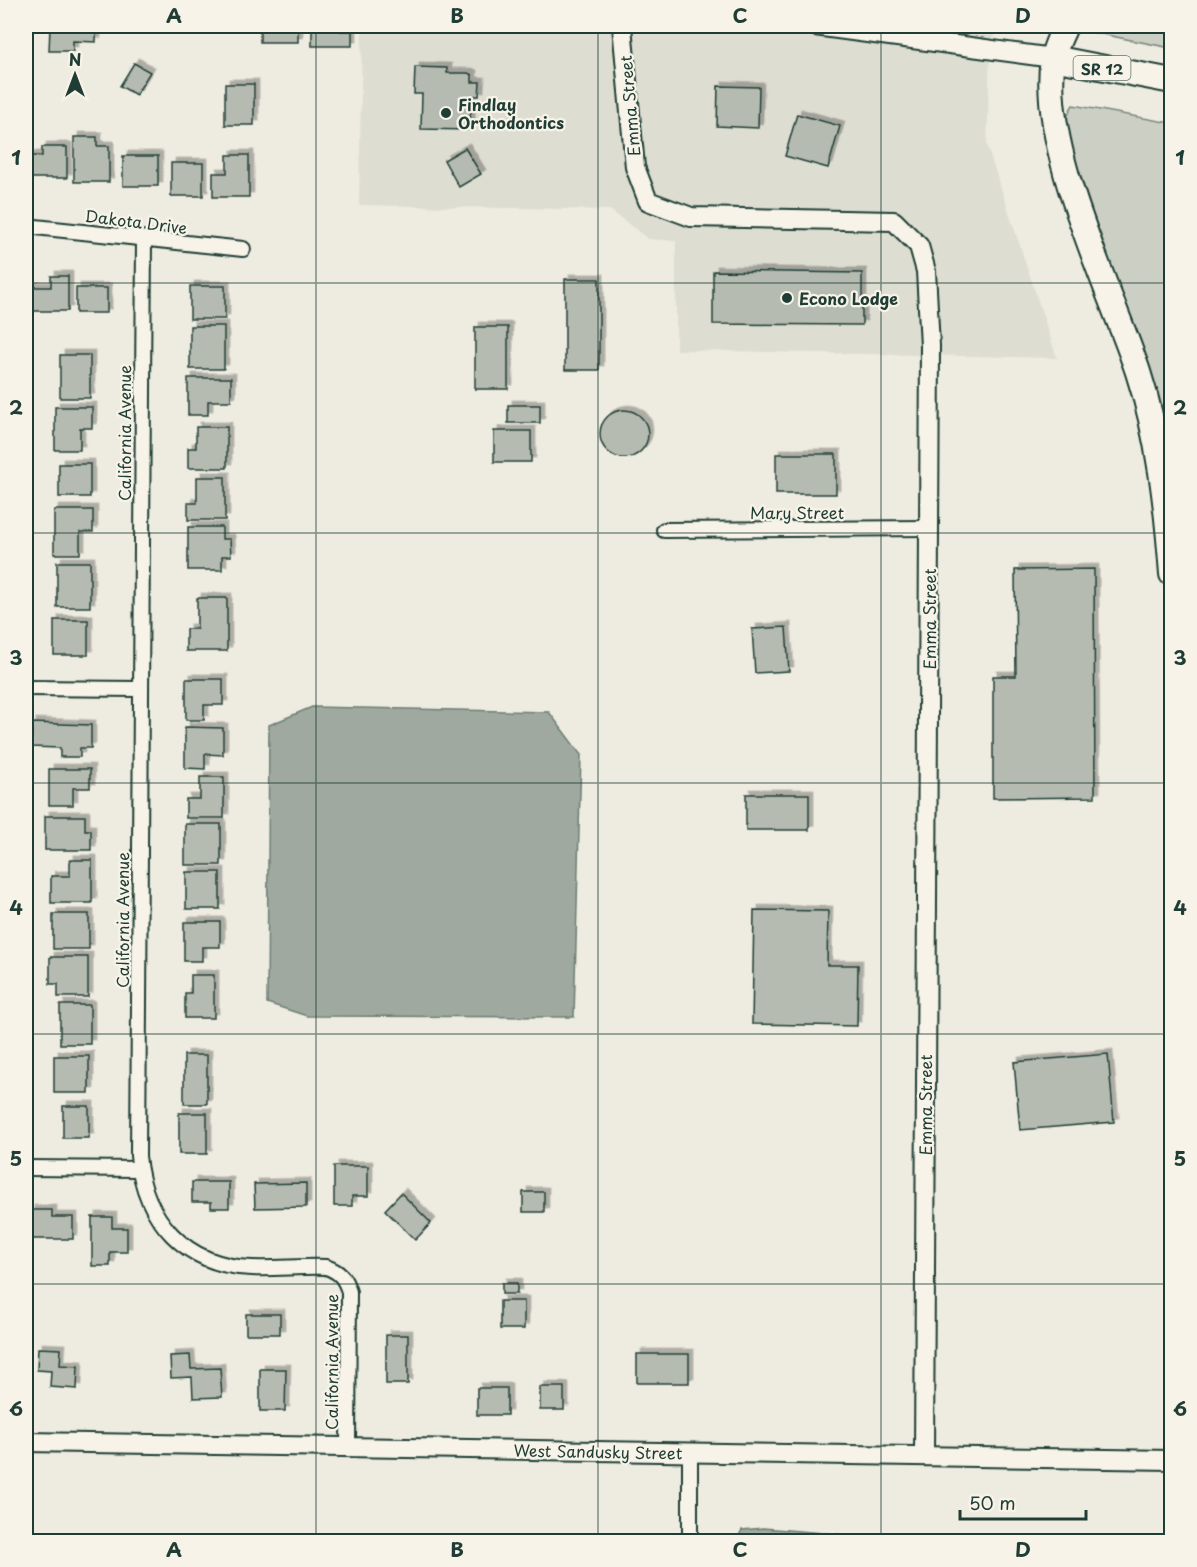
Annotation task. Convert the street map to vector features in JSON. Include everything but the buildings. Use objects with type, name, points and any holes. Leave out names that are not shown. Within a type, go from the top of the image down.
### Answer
[{"type":"highway","points":[[1065,26],[1053,58],[1054,114],[1065,166],[1138,374],[1156,448],[1172,574]]},
{"type":"highway","name":"SR 12","points":[[1053,58],[1162,79]]},
{"type":"street","name":"Emma Street","points":[[621,26],[635,167],[648,201],[691,217],[894,221],[919,246],[926,271],[930,346],[924,1456]]},
{"type":"street","name":"SR 12","points":[[815,26],[1053,58]]},
{"type":"street","name":"Dakota Drive","points":[[26,226],[56,227],[243,249]]},
{"type":"street","name":"California Avenue","points":[[144,238],[139,689],[139,1169],[149,1204],[162,1225],[202,1256],[226,1264],[250,1268],[326,1267],[338,1271],[346,1280],[349,1292],[348,1449]]},
{"type":"street","name":"Mary Street","points":[[664,530],[929,528]]},
{"type":"street","points":[[26,688],[139,689]]},
{"type":"street","points":[[26,1168],[139,1169]]},
{"type":"street","name":"West Sandusky Street","points":[[26,1442],[348,1449],[1172,1460]]},
{"type":"street","points":[[690,1452],[690,1542]]},
{"type":"shaded area","points":[[362,26],[998,26],[990,50],[987,146],[1057,358],[676,350],[676,241],[648,239],[610,210],[359,205]]},
{"type":"shaded area","points":[[1077,26],[1171,26],[1171,48],[1076,29]]},
{"type":"shaded area","points":[[1073,105],[1171,123],[1171,489],[1070,151],[1066,131]]},
{"type":"shaded area","points":[[312,707],[549,712],[581,755],[574,1017],[307,1016],[267,1003],[269,725]]},
{"type":"shaded area","points":[[763,1528],[837,1534],[874,1541],[736,1541],[742,1530]]},
{"type":"place","name":"Findlay Orthodontics","points":[[446,113]]},
{"type":"place","name":"Econo Lodge","points":[[787,298]]}]
